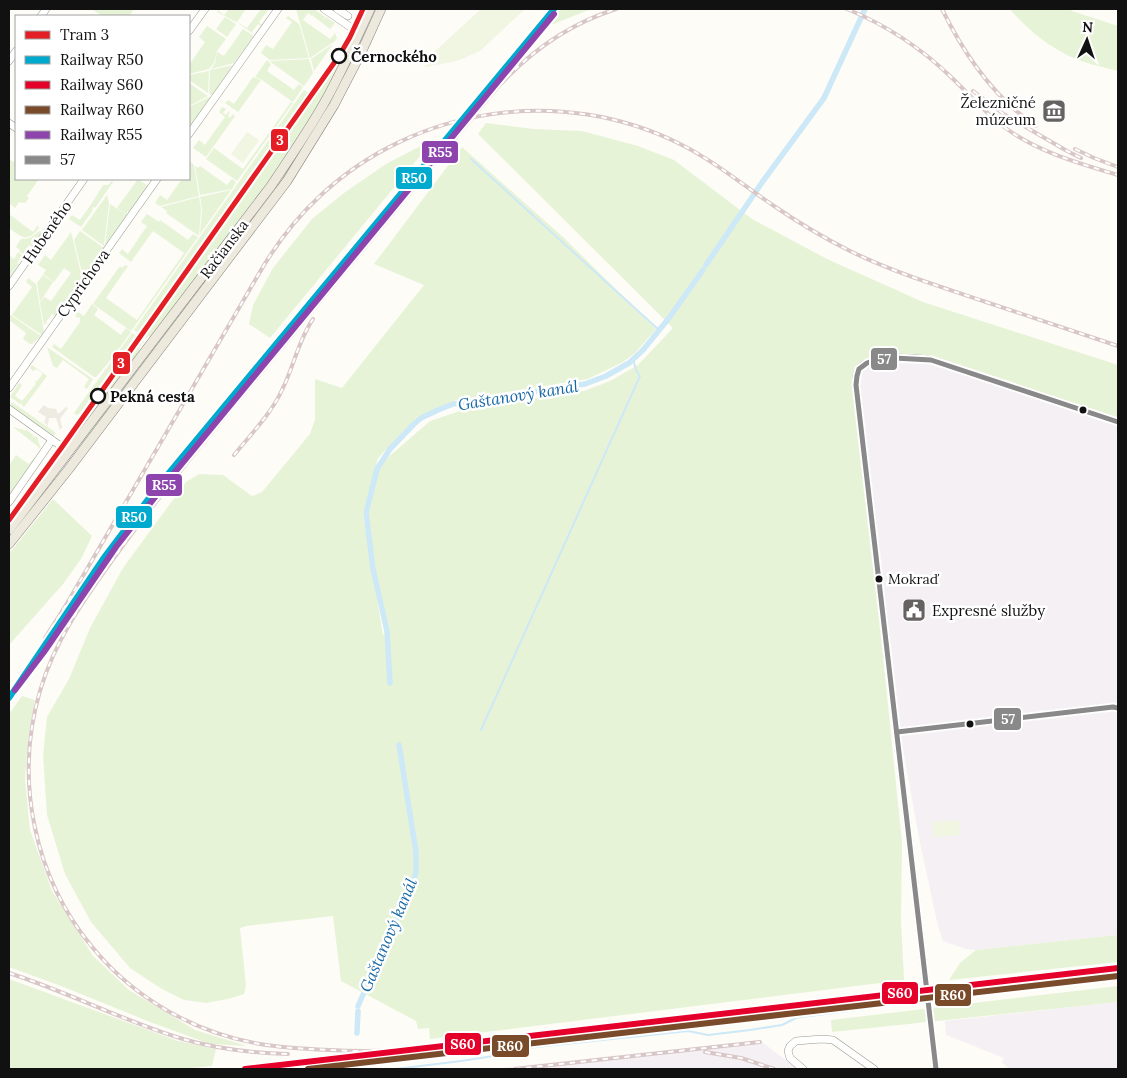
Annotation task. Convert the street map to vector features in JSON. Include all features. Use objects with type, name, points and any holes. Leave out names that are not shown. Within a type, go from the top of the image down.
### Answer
[{"type":"main road","name":"Račianska","points":[[9,530],[271,186],[302,140],[335,84],[370,9]]},
{"type":"main road","name":"Račianska","points":[[9,544],[68,470],[287,181],[334,105],[368,39],[381,9]]},
{"type":"main road","points":[[359,33],[368,39]]},
{"type":"main road","points":[[68,470],[69,452],[84,448]]},
{"type":"street","points":[[190,31],[205,9]]},
{"type":"street","points":[[190,133],[278,9]]},
{"type":"street","points":[[324,9],[359,33]]},
{"type":"street","points":[[337,9],[348,16]]},
{"type":"street","name":"Hubeného","points":[[9,286],[83,180]]},
{"type":"street","name":"Cyprichova","points":[[9,388],[156,180]]},
{"type":"street","points":[[936,1069],[856,385],[857,376],[860,368],[868,362],[906,357],[930,360],[1118,422]]},
{"type":"street","points":[[9,409],[69,452]]},
{"type":"street","points":[[9,502],[52,440]]},
{"type":"street","points":[[897,732],[1112,707],[1118,708]]},
{"type":"street","points":[[803,1069],[788,1054],[791,1044],[796,1041],[826,1039],[833,1040],[874,1069]]},
{"type":"shaded area","points":[[919,357],[1118,421],[1118,935],[976,950],[966,949],[943,941],[920,843],[896,710],[855,379],[866,362]]},
{"type":"shaded area","points":[[44,405],[48,408],[56,409],[58,414],[66,407],[68,408],[60,419],[62,427],[60,430],[56,418],[49,418],[48,425],[44,423],[46,417],[38,412]]},
{"type":"shaded area","points":[[1118,1002],[1118,1069],[1010,1069],[1002,1063],[1004,1058],[946,1035],[945,1021]]},
{"type":"shaded area","points":[[759,1040],[798,1069],[491,1069]]},
{"type":"green space","points":[[92,9],[134,9],[130,15],[117,15],[116,13],[116,15],[101,15]]},
{"type":"green space","points":[[229,9],[246,9],[237,22],[247,28],[261,9],[269,9],[259,22],[262,25],[258,24],[252,32],[255,35],[217,12],[218,10],[224,15]]},
{"type":"green space","points":[[296,9],[314,9],[325,17],[322,21],[326,17],[335,23],[330,29],[313,16],[314,14],[312,16],[308,13],[303,20],[330,39],[335,33],[337,38],[310,58]]},
{"type":"green space","points":[[481,9],[525,9],[480,51],[457,61],[425,67],[430,56]]},
{"type":"green space","points":[[558,9],[591,9],[541,29]]},
{"type":"green space","points":[[1010,9],[1070,9],[1118,26],[1118,71],[1081,61],[1052,47],[1037,36]]},
{"type":"green space","points":[[288,16],[299,24],[309,58],[270,60],[261,53],[266,45],[273,49],[292,22],[286,18]]},
{"type":"green space","points":[[225,17],[236,24],[227,37],[216,29]]},
{"type":"green space","points":[[207,26],[226,39],[217,51],[214,63],[209,69],[190,74],[190,64],[205,42],[199,37]]},
{"type":"green space","points":[[243,29],[254,36],[234,63],[211,69],[215,63],[217,52],[224,56]]},
{"type":"green space","points":[[333,44],[331,47],[314,71],[311,59]]},
{"type":"green space","points":[[347,49],[323,98],[274,177],[172,311],[150,337],[148,336],[146,339],[143,337],[313,96],[315,96]]},
{"type":"green space","points":[[354,52],[357,53],[343,83],[295,163],[82,444],[80,443],[259,208]]},
{"type":"green space","points":[[309,59],[313,73],[304,86],[270,61]]},
{"type":"green space","points":[[267,60],[271,64],[267,71],[294,90],[299,84],[303,87],[293,102],[255,77]]},
{"type":"green space","points":[[233,65],[212,95],[209,94],[210,70]]},
{"type":"green space","points":[[209,71],[208,93],[190,81],[190,75]]},
{"type":"green space","points":[[253,77],[261,80],[238,112],[225,103],[228,100],[234,104]]},
{"type":"green space","points":[[190,84],[208,96],[190,105]]},
{"type":"green space","points":[[304,90],[309,93],[138,333],[134,330]]},
{"type":"green space","points":[[209,97],[210,98],[190,127],[190,106]]},
{"type":"green space","points":[[291,102],[293,103],[237,181],[206,159],[214,148],[243,169]]},
{"type":"green space","points":[[222,107],[226,109],[223,113],[226,115],[230,112],[228,116],[230,118],[233,114],[235,116],[206,157],[193,148],[199,140],[205,145],[225,117],[219,112]]},
{"type":"green space","points":[[486,123],[534,129],[582,131],[638,146],[674,160],[752,219],[827,259],[923,302],[1118,365],[1118,421],[919,357],[866,362],[855,379],[902,843],[901,920],[904,980],[430,1039],[429,1028],[418,1029],[416,1021],[341,981],[333,916],[240,928],[246,986],[244,994],[206,1003],[184,1000],[162,989],[130,968],[91,922],[65,874],[47,815],[43,755],[47,717],[69,679],[90,628],[123,568],[186,482],[199,474],[223,475],[252,496],[262,492],[310,434],[315,419],[315,379],[342,388],[424,285],[374,264],[462,147],[564,238],[656,329],[635,353],[623,362],[588,379],[456,400],[418,417],[378,458],[363,514],[383,635],[387,631],[373,569],[366,513],[378,466],[430,421],[469,408],[584,391],[610,381],[638,365],[673,328],[478,134]]},
{"type":"green space","points":[[247,132],[259,140],[243,163],[231,154]]},
{"type":"green space","points":[[434,139],[270,338],[249,324],[253,305],[273,268],[312,219],[344,193],[386,164]]},
{"type":"green space","points":[[9,159],[13,162],[15,159],[15,180],[38,180],[27,196],[29,198],[25,203],[19,202],[15,208],[9,203]]},
{"type":"green space","points":[[190,162],[194,165],[199,196],[160,206],[155,203],[160,195],[167,200],[181,180],[190,180]]},
{"type":"green space","points":[[195,166],[198,168],[200,166],[227,185],[232,179],[236,182],[232,189],[200,195]]},
{"type":"green space","points":[[137,180],[148,186],[129,212],[127,211],[127,215],[117,208]]},
{"type":"green space","points":[[112,181],[81,227],[69,219],[72,215],[80,220],[103,185],[108,185]]},
{"type":"green space","points":[[231,190],[200,234],[202,209],[200,197]]},
{"type":"green space","points":[[107,195],[109,203],[104,246],[82,230]]},
{"type":"green space","points":[[199,197],[201,209],[199,236],[166,213],[167,211],[161,207]]},
{"type":"green space","points":[[110,204],[127,215],[105,246]]},
{"type":"green space","points":[[9,214],[33,232],[38,225],[39,228],[31,236],[21,236],[9,228]]},
{"type":"green space","points":[[147,214],[159,222],[160,220],[188,240],[193,234],[198,237],[131,331],[93,304],[120,266],[122,268],[125,265],[128,266],[106,298],[137,320],[184,253],[153,231],[131,262],[119,253],[122,249],[128,254],[147,226],[141,222]]},
{"type":"green space","points":[[39,231],[42,232],[32,247],[29,245],[26,250],[28,252],[26,256],[19,251],[16,247],[21,239],[30,238]]},
{"type":"green space","points":[[80,231],[104,248],[83,277],[74,240]]},
{"type":"green space","points":[[71,232],[82,278],[56,316],[52,314],[46,322],[49,325],[46,323],[44,325],[40,303],[44,297],[51,301],[71,273],[64,268],[54,282],[43,274],[46,270],[38,265],[45,255],[51,260]]},
{"type":"green space","points":[[18,252],[25,257],[23,259],[20,258],[17,263],[19,264],[10,277],[9,255],[14,259]]},
{"type":"green space","points":[[43,275],[53,282],[40,302],[37,283]]},
{"type":"green space","points":[[28,278],[36,284],[44,332],[42,335],[12,315],[32,287],[26,282]]},
{"type":"green space","points":[[92,304],[98,309],[94,315],[121,335],[126,328],[131,332],[96,377],[52,347],[54,344],[61,349],[80,322],[80,318],[75,316],[78,312],[84,316]]},
{"type":"green space","points":[[9,314],[41,336],[30,344],[23,339],[26,333],[9,320]]},
{"type":"green space","points":[[132,333],[136,335],[79,414],[74,413]]},
{"type":"green space","points":[[142,339],[144,341],[140,349],[120,379],[74,437],[101,395]]},
{"type":"green space","points":[[47,347],[93,379],[87,389],[84,387],[89,379],[63,360],[57,368],[53,366]]},
{"type":"green space","points":[[32,365],[47,376],[24,407],[21,404],[23,401],[20,404],[10,397],[19,383],[22,385],[15,396],[22,401],[36,384],[35,382],[42,373],[36,369],[33,371],[30,368]]},
{"type":"green space","points":[[12,402],[56,433],[54,436],[10,406]]},
{"type":"green space","points":[[13,427],[28,431],[32,436],[37,437],[41,449]]},
{"type":"green space","points":[[16,455],[29,464],[35,457],[37,459],[9,499],[9,466]]},
{"type":"green space","points":[[53,499],[92,536],[81,559],[63,584],[9,645],[9,554]]},
{"type":"green space","points":[[22,696],[35,700],[29,730],[25,779],[30,830],[52,891],[93,956],[129,990],[195,1030],[247,1046],[210,1044],[9,967],[9,714]]},
{"type":"green space","points":[[959,820],[960,835],[933,837],[932,822]]},
{"type":"green space","points":[[1118,935],[1118,962],[949,980],[960,963],[976,950]]},
{"type":"green space","points":[[9,979],[178,1041],[216,1049],[212,1066],[180,1069],[9,1069]]},
{"type":"green space","points":[[1118,986],[1118,1002],[832,1032],[831,1020]]},
{"type":"waterway","name":"Gaštanový kanál","points":[[706,265],[763,181],[824,98],[865,9]]},
{"type":"waterway","points":[[471,159],[659,330]]},
{"type":"waterway","name":"Gaštanový kanál","points":[[390,683],[387,631],[373,569],[366,513],[377,469],[390,449],[421,418],[453,404],[585,384],[606,376],[629,363],[643,350],[669,318],[703,270]]},
{"type":"waterway","points":[[481,730],[640,376],[633,359]]},
{"type":"waterway","name":"Gaštanový kanál","points":[[358,1006],[416,872],[416,852],[399,745]]},
{"type":"waterway","points":[[929,1001],[1118,978]]},
{"type":"waterway","points":[[396,1069],[500,1055],[527,1048],[688,1031],[708,1035],[750,1030],[782,1025],[802,1017],[925,1001]]},
{"type":"waterway","name":"Gaštanový kanál","points":[[357,1033],[358,1011]]},
{"type":"railway","points":[[435,1047],[356,1051],[295,1048],[236,1039],[212,1032],[168,1011],[128,983],[93,948],[73,920],[56,891],[43,859],[30,793],[29,758],[32,724],[46,672],[63,635],[95,584],[165,490],[504,80],[532,54],[563,33],[616,9]]},
{"type":"railway","points":[[847,9],[875,22],[915,47],[940,66],[990,115],[1017,136],[1059,156],[1118,175]]},
{"type":"railway","points":[[942,9],[970,58],[994,89],[1021,115],[1036,126]]},
{"type":"railway","points":[[973,91],[1005,115],[1081,158]]},
{"type":"railway","points":[[45,638],[264,266],[285,234],[320,196],[358,166],[400,142],[445,124],[492,114],[540,111],[587,115],[635,126],[693,151],[821,236],[866,259],[932,284],[1118,346]]},
{"type":"railway","points":[[1075,149],[1118,167]]},
{"type":"railway","points":[[234,455],[260,424],[277,399],[313,319]]},
{"type":"railway","points":[[9,973],[139,1024],[183,1039],[235,1050],[288,1054]]},
{"type":"railway","points":[[515,1069],[760,1042]]},
{"type":"railway","points":[[705,1052],[741,1058],[774,1069]]},
{"type":"tram line","name":"3","points":[[9,520],[339,56],[363,9]]},
{"type":"rail line","name":"R50","points":[[9,698],[105,556],[158,486],[554,9]]},
{"type":"rail line","name":"R55","points":[[15,690],[44,652],[116,547],[170,478],[554,14]]},
{"type":"rail line","name":"S60","points":[[245,1069],[1118,968]]},
{"type":"rail line","name":"R60","points":[[308,1069],[1118,976]]},
{"type":"transit line","name":"57","points":[[936,1069],[856,385],[857,376],[859,369],[875,360],[894,358],[931,360],[1118,422]]},
{"type":"transit line","name":"57","points":[[897,732],[1113,707],[1118,708]]},
{"type":"place","name":"Černockého","points":[[339,56]]},
{"type":"place","name":"Železničné múzeum","points":[[1054,111]]},
{"type":"place","name":"Pekná cesta","points":[[98,396]]},
{"type":"place","name":"Mokraď","points":[[879,579]]},
{"type":"place","name":"Expresné služby","points":[[914,610]]}]
